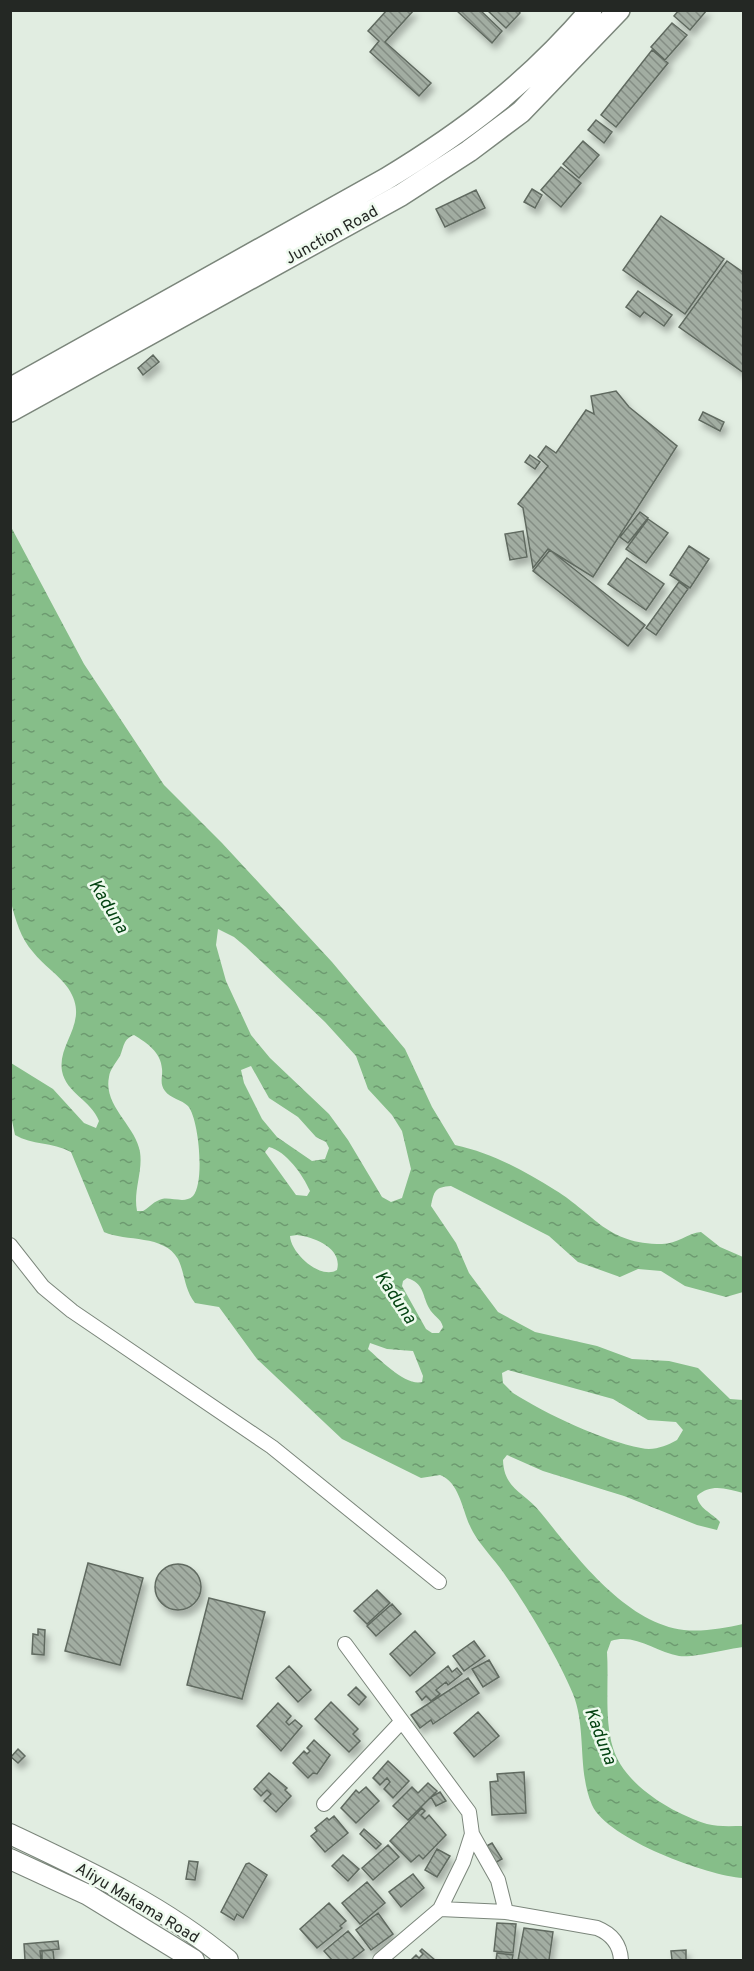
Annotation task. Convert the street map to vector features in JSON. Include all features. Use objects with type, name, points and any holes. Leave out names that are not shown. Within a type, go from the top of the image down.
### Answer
[{"type":"main road","name":"Junction Road","points":[[10,411],[42,382],[447,142],[549,58],[591,10]]},
{"type":"main road","name":"Junction Road","points":[[10,389],[42,382],[401,195],[470,151],[521,112],[619,10]]},
{"type":"street","points":[[10,1245],[42,1287],[72,1311],[272,1447],[439,1582]]},
{"type":"street","points":[[345,1644],[469,1812],[472,1834],[498,1880],[506,1912]]},
{"type":"street","points":[[324,1804],[402,1721]]},
{"type":"street","name":"Aliyu Makama Road","points":[[10,1834],[98,1875],[208,1944],[228,1960]]},
{"type":"street","points":[[380,1960],[440,1909],[463,1862],[472,1834]]},
{"type":"street","name":"Aliyu Makama Road","points":[[10,1859],[88,1895],[194,1960]]},
{"type":"street","points":[[440,1909],[506,1912],[607,1932],[615,1941],[621,1960]]},
{"type":"water","name":"Kaduna","points":[[10,525],[84,664],[164,785],[222,843],[332,962],[405,1049],[432,1107],[455,1145],[494,1157],[519,1169],[569,1199],[614,1234],[643,1243],[667,1244],[701,1232],[720,1247],[743,1257],[743,1292],[726,1297],[685,1286],[661,1271],[638,1269],[620,1277],[578,1262],[549,1236],[451,1186],[442,1187],[436,1191],[431,1206],[456,1243],[469,1273],[498,1312],[535,1332],[597,1346],[632,1359],[669,1361],[698,1368],[730,1399],[743,1400],[743,1493],[713,1488],[697,1496],[703,1507],[720,1522],[717,1530],[697,1525],[624,1496],[543,1471],[507,1455],[503,1460],[507,1478],[516,1490],[535,1506],[604,1585],[642,1615],[662,1625],[684,1630],[706,1630],[743,1624],[743,1647],[702,1655],[679,1656],[629,1639],[611,1641],[607,1652],[607,1700],[613,1748],[627,1774],[638,1785],[665,1805],[693,1819],[711,1825],[743,1826],[743,1878],[707,1871],[660,1854],[637,1843],[601,1818],[587,1792],[580,1721],[567,1680],[521,1599],[473,1532],[457,1492],[447,1479],[440,1475],[421,1478],[342,1439],[257,1359],[219,1307],[195,1303],[178,1259],[172,1251],[154,1242],[104,1232],[71,1152],[15,1135],[11,1116],[11,1063],[53,1089],[84,1123],[96,1128],[99,1121],[90,1107],[68,1085],[62,1071],[64,1051],[75,1022],[74,1000],[64,983],[37,957],[25,941],[11,902]],"holes":[[[218,929],[234,937],[246,947],[325,1022],[356,1056],[368,1089],[392,1115],[402,1131],[411,1169],[402,1198],[391,1202],[382,1197],[348,1140],[329,1114],[270,1058],[251,1035],[226,981],[216,945]],[[134,1035],[156,1053],[161,1063],[163,1088],[188,1106],[198,1137],[199,1178],[193,1196],[186,1200],[162,1199],[143,1211],[137,1211],[136,1204],[140,1152],[133,1133],[115,1107],[108,1087],[111,1071],[128,1039]],[[251,1066],[269,1098],[298,1117],[316,1137],[326,1142],[329,1148],[325,1159],[312,1161],[277,1137],[262,1119],[244,1083],[241,1070]],[[269,1147],[288,1158],[310,1191],[307,1196],[296,1195],[265,1152]],[[297,1235],[326,1245],[336,1256],[337,1270],[323,1271],[308,1264],[292,1243],[290,1236]],[[407,1278],[420,1286],[429,1308],[442,1324],[443,1327],[439,1333],[432,1333],[426,1329],[402,1286],[403,1281]],[[370,1343],[387,1349],[413,1351],[423,1376],[422,1382],[409,1380],[386,1365],[368,1349]],[[508,1370],[613,1399],[648,1420],[676,1422],[683,1430],[677,1440],[660,1447],[646,1449],[626,1444],[558,1418],[513,1393],[503,1383],[502,1373]]]},
{"type":"building","points":[[387,10],[414,10],[385,42],[431,83],[419,96],[370,52],[379,41],[368,31]]},
{"type":"building","points":[[456,10],[480,10],[502,31],[492,43]]},
{"type":"building","points":[[487,10],[518,10],[520,13],[506,28]]},
{"type":"building","points":[[679,10],[707,10],[690,30],[674,16]]},
{"type":"building","points":[[672,23],[687,35],[665,60],[651,47]]},
{"type":"building","points":[[652,50],[668,63],[616,127],[601,115]]},
{"type":"building","points":[[596,120],[612,132],[604,143],[588,130]]},
{"type":"building","points":[[583,141],[599,155],[579,178],[563,164]]},
{"type":"building","points":[[561,167],[581,183],[561,207],[541,190]]},
{"type":"building","points":[[532,189],[542,195],[535,208],[524,202]]},
{"type":"building","points":[[476,190],[485,208],[445,227],[436,209]]},
{"type":"building","points":[[661,216],[724,259],[685,314],[623,270]]},
{"type":"building","points":[[727,261],[744,273],[744,373],[679,327]]},
{"type":"building","points":[[638,291],[672,315],[664,326],[644,312],[640,317],[626,307]]},
{"type":"building","points":[[153,355],[159,362],[143,375],[138,368]]},
{"type":"building","points":[[616,391],[629,407],[677,446],[593,577],[548,549],[533,568],[523,508],[518,504],[548,466],[538,457],[546,446],[556,453],[586,410],[594,414],[591,396]]},
{"type":"building","points":[[703,412],[724,422],[720,431],[699,420]]},
{"type":"building","points":[[530,455],[540,462],[535,469],[525,462]]},
{"type":"building","points":[[640,512],[648,518],[628,543],[620,537]]},
{"type":"building","points":[[648,519],[668,533],[646,563],[626,549]]},
{"type":"building","points":[[523,531],[527,557],[510,560],[505,534]]},
{"type":"building","points":[[689,546],[709,559],[690,588],[670,575]]},
{"type":"building","points":[[550,550],[645,625],[628,646],[533,571]]},
{"type":"building","points":[[627,558],[664,584],[646,610],[608,584]]},
{"type":"building","points":[[679,582],[688,589],[656,635],[646,628]]},
{"type":"building","points":[[88,1563],[143,1578],[120,1665],[65,1651]]},
{"type":"building","points":[[178,1564],[187,1565],[195,1570],[200,1578],[200,1596],[195,1604],[187,1609],[178,1610],[169,1609],[161,1604],[156,1596],[155,1587],[156,1578],[161,1570],[169,1565]]},
{"type":"building","points":[[377,1590],[390,1603],[367,1624],[354,1611]]},
{"type":"building","points":[[209,1598],[265,1612],[242,1699],[187,1685]]},
{"type":"building","points":[[392,1604],[401,1614],[376,1636],[367,1626]]},
{"type":"building","points":[[38,1629],[45,1630],[44,1655],[32,1654],[33,1634],[38,1635]]},
{"type":"building","points":[[415,1631],[435,1653],[410,1676],[390,1654]]},
{"type":"building","points":[[474,1641],[485,1656],[464,1671],[453,1656]]},
{"type":"building","points":[[489,1660],[499,1677],[483,1687],[472,1669]]},
{"type":"building","points":[[289,1666],[311,1690],[298,1702],[276,1678]]},
{"type":"building","points":[[448,1666],[452,1672],[457,1668],[462,1674],[448,1685],[446,1682],[436,1690],[440,1694],[431,1701],[426,1696],[422,1700],[416,1692]]},
{"type":"building","points":[[468,1678],[479,1693],[433,1724],[431,1720],[420,1728],[411,1715]]},
{"type":"building","points":[[356,1687],[366,1697],[359,1705],[348,1695]]},
{"type":"building","points":[[331,1702],[358,1729],[353,1734],[360,1741],[349,1752],[315,1719]]},
{"type":"building","points":[[278,1703],[291,1716],[286,1722],[289,1725],[295,1720],[302,1726],[281,1751],[257,1726]]},
{"type":"building","points":[[478,1712],[499,1736],[474,1757],[454,1733]]},
{"type":"building","points":[[314,1740],[330,1755],[317,1774],[313,1773],[308,1778],[293,1763],[304,1751],[307,1754],[310,1751],[307,1748]]},
{"type":"building","points":[[18,1749],[25,1756],[18,1763],[11,1757]]},
{"type":"building","points":[[388,1761],[409,1781],[393,1798],[384,1789],[390,1782],[387,1778],[380,1785],[373,1778]]},
{"type":"building","points":[[524,1772],[526,1813],[492,1815],[490,1782],[498,1781],[497,1774]]},
{"type":"building","points":[[269,1773],[287,1788],[285,1790],[291,1796],[276,1812],[264,1801],[271,1794],[267,1790],[261,1796],[254,1789]]},
{"type":"building","points":[[428,1783],[437,1791],[408,1820],[393,1806],[412,1787],[418,1793]]},
{"type":"building","points":[[366,1787],[379,1801],[356,1823],[341,1808],[356,1790],[359,1793]]},
{"type":"building","points":[[440,1792],[446,1801],[436,1806],[431,1797]]},
{"type":"building","points":[[422,1808],[425,1811],[421,1815],[425,1819],[429,1815],[446,1835],[423,1859],[419,1855],[411,1862],[390,1841]]},
{"type":"building","points":[[334,1816],[348,1833],[325,1852],[311,1836],[317,1831],[315,1828],[327,1818],[329,1820]]},
{"type":"building","points":[[364,1829],[381,1844],[376,1849],[360,1834]]},
{"type":"building","points":[[492,1843],[502,1859],[493,1864],[483,1848]]},
{"type":"building","points":[[388,1845],[399,1857],[373,1880],[362,1868]]},
{"type":"building","points":[[437,1849],[450,1856],[437,1877],[425,1870]]},
{"type":"building","points":[[343,1855],[359,1869],[348,1881],[332,1866]]},
{"type":"building","points":[[189,1861],[198,1862],[195,1880],[186,1879]]},
{"type":"building","points":[[249,1863],[267,1875],[243,1918],[237,1914],[234,1920],[221,1912],[246,1864]]},
{"type":"building","points":[[413,1874],[424,1888],[401,1907],[389,1892]]},
{"type":"building","points":[[367,1882],[385,1903],[360,1924],[342,1903]]},
{"type":"building","points":[[329,1903],[346,1921],[340,1926],[342,1928],[317,1948],[300,1929]]},
{"type":"building","points":[[378,1913],[393,1934],[371,1950],[356,1930]]},
{"type":"building","points":[[497,1923],[516,1924],[513,1953],[494,1951]]},
{"type":"building","points":[[524,1928],[553,1932],[549,1960],[518,1960]]},
{"type":"building","points":[[348,1931],[364,1950],[351,1960],[332,1960],[324,1951]]},
{"type":"building","points":[[58,1941],[59,1949],[40,1951],[41,1960],[25,1960],[24,1944]]},
{"type":"building","points":[[422,1949],[435,1960],[411,1960],[416,1955],[419,1958],[423,1954],[420,1951]]},
{"type":"building","points":[[53,1950],[54,1960],[42,1960],[42,1951]]},
{"type":"building","points":[[686,1950],[686,1960],[672,1960],[671,1951]]},
{"type":"building","points":[[497,1953],[513,1955],[512,1960],[496,1960]]}]
